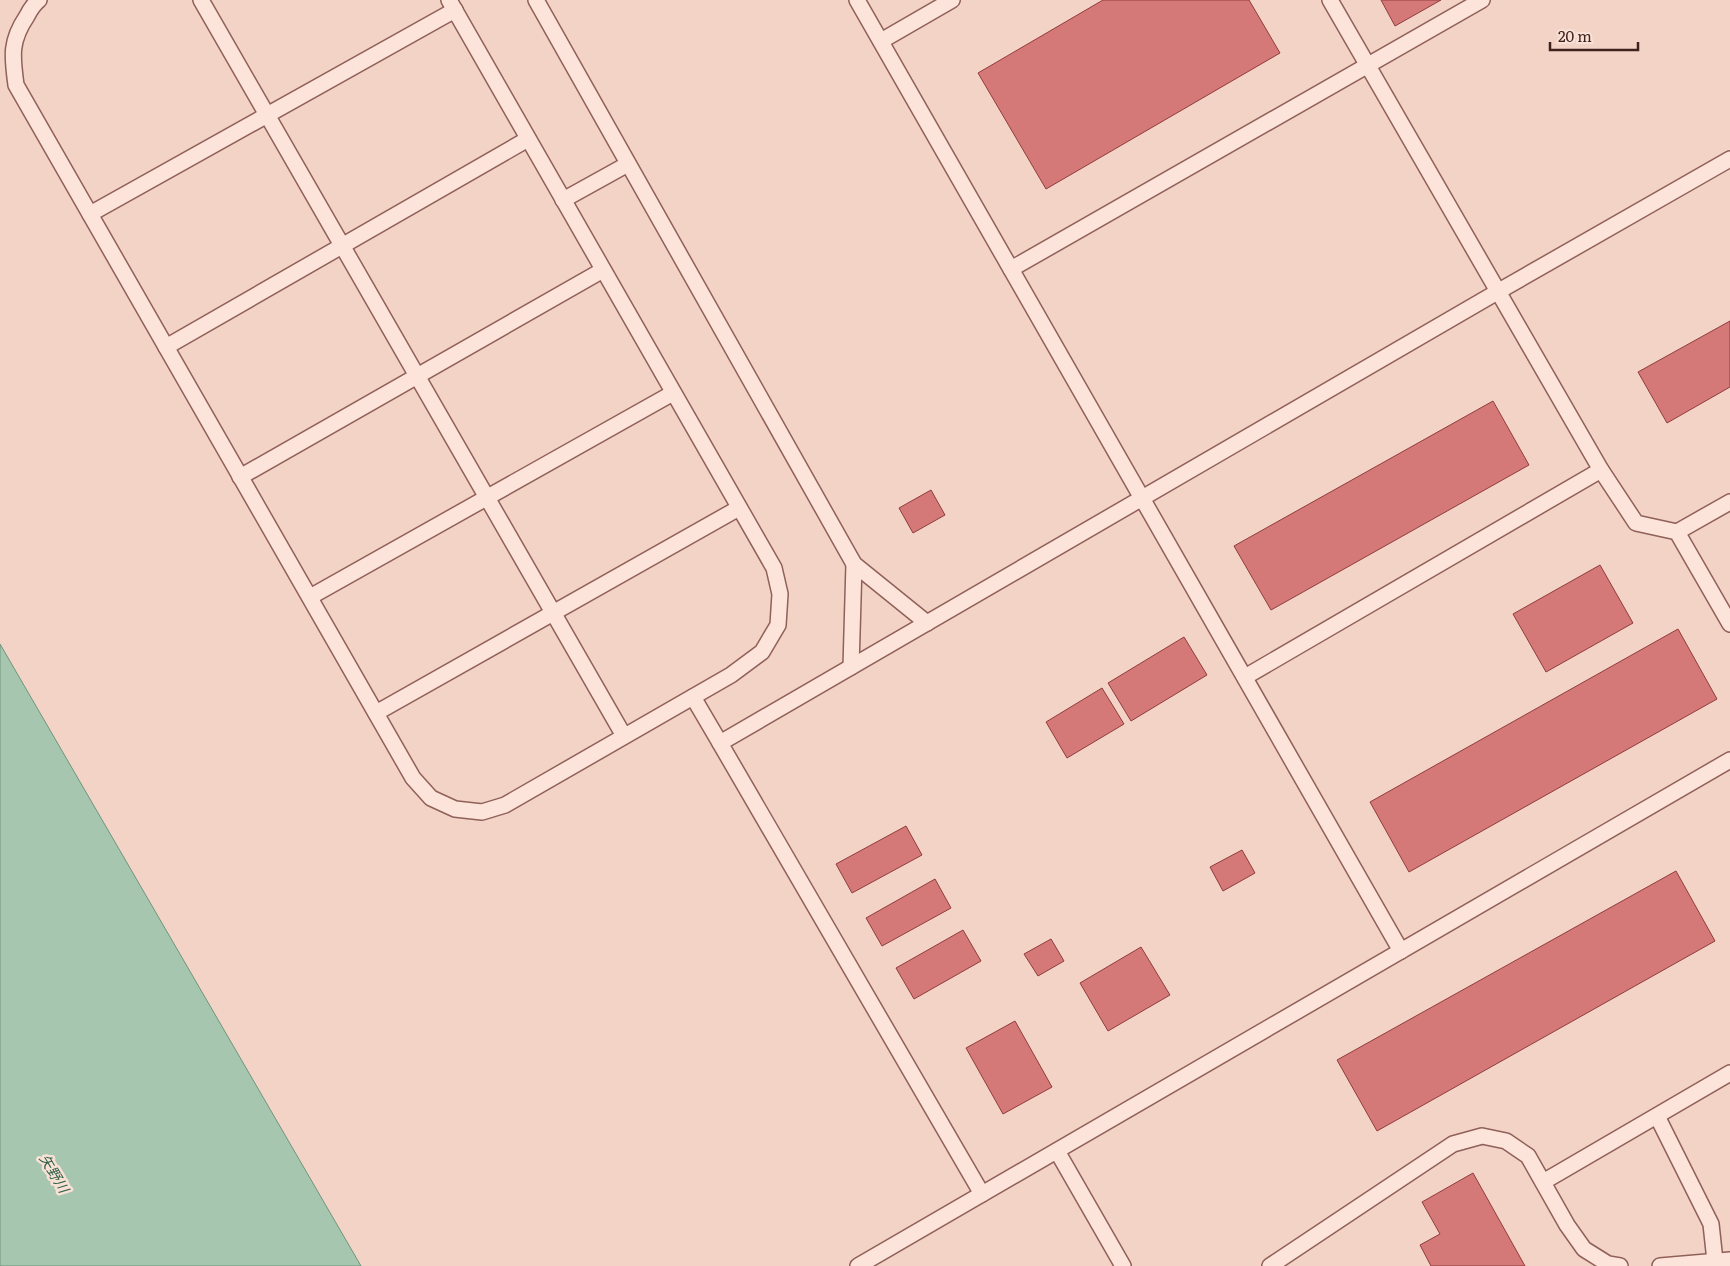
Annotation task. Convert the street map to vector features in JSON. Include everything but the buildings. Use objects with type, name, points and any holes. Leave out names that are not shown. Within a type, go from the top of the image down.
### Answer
[{"type":"lane","points":[[39,0],[35,3],[17,31],[12,57],[16,85],[413,778],[431,798],[455,810],[482,812],[505,805],[731,675],[762,652],[778,625],[780,594],[774,568],[452,5],[267,115],[90,214]]},
{"type":"lane","points":[[201,0],[624,736]]},
{"type":"lane","points":[[536,0],[854,564],[927,623]]},
{"type":"lane","points":[[857,0],[1401,951]]},
{"type":"lane","points":[[881,41],[952,0]]},
{"type":"lane","points":[[1330,0],[1602,470],[1636,523],[1677,532],[1730,502]]},
{"type":"lane","points":[[1011,269],[1482,0]]},
{"type":"lane","points":[[166,346],[528,139]]},
{"type":"lane","points":[[720,744],[1499,291],[1730,159]]},
{"type":"lane","points":[[564,200],[628,164]]},
{"type":"lane","points":[[240,477],[603,270]]},
{"type":"lane","points":[[310,597],[673,393]]},
{"type":"lane","points":[[1245,677],[1602,470]]},
{"type":"lane","points":[[376,713],[739,508]]},
{"type":"lane","points":[[1677,532],[1730,624]]},
{"type":"lane","points":[[851,667],[854,564]]},
{"type":"lane","points":[[693,697],[982,1194]]},
{"type":"lane","points":[[858,1266],[1730,760]]},
{"type":"lane","points":[[1543,1182],[1730,1073]]},
{"type":"lane","points":[[1657,1116],[1711,1224],[1715,1261]]},
{"type":"lane","points":[[1270,1266],[1453,1144],[1482,1136],[1506,1141],[1528,1156],[1567,1225],[1584,1249],[1608,1264],[1620,1266]]},
{"type":"lane","points":[[1057,1151],[1123,1266]]},
{"type":"lane","points":[[1660,1266],[1730,1260]]},
{"type":"water","name":"矢野川","points":[[0,644],[361,1266],[0,1266]]}]
